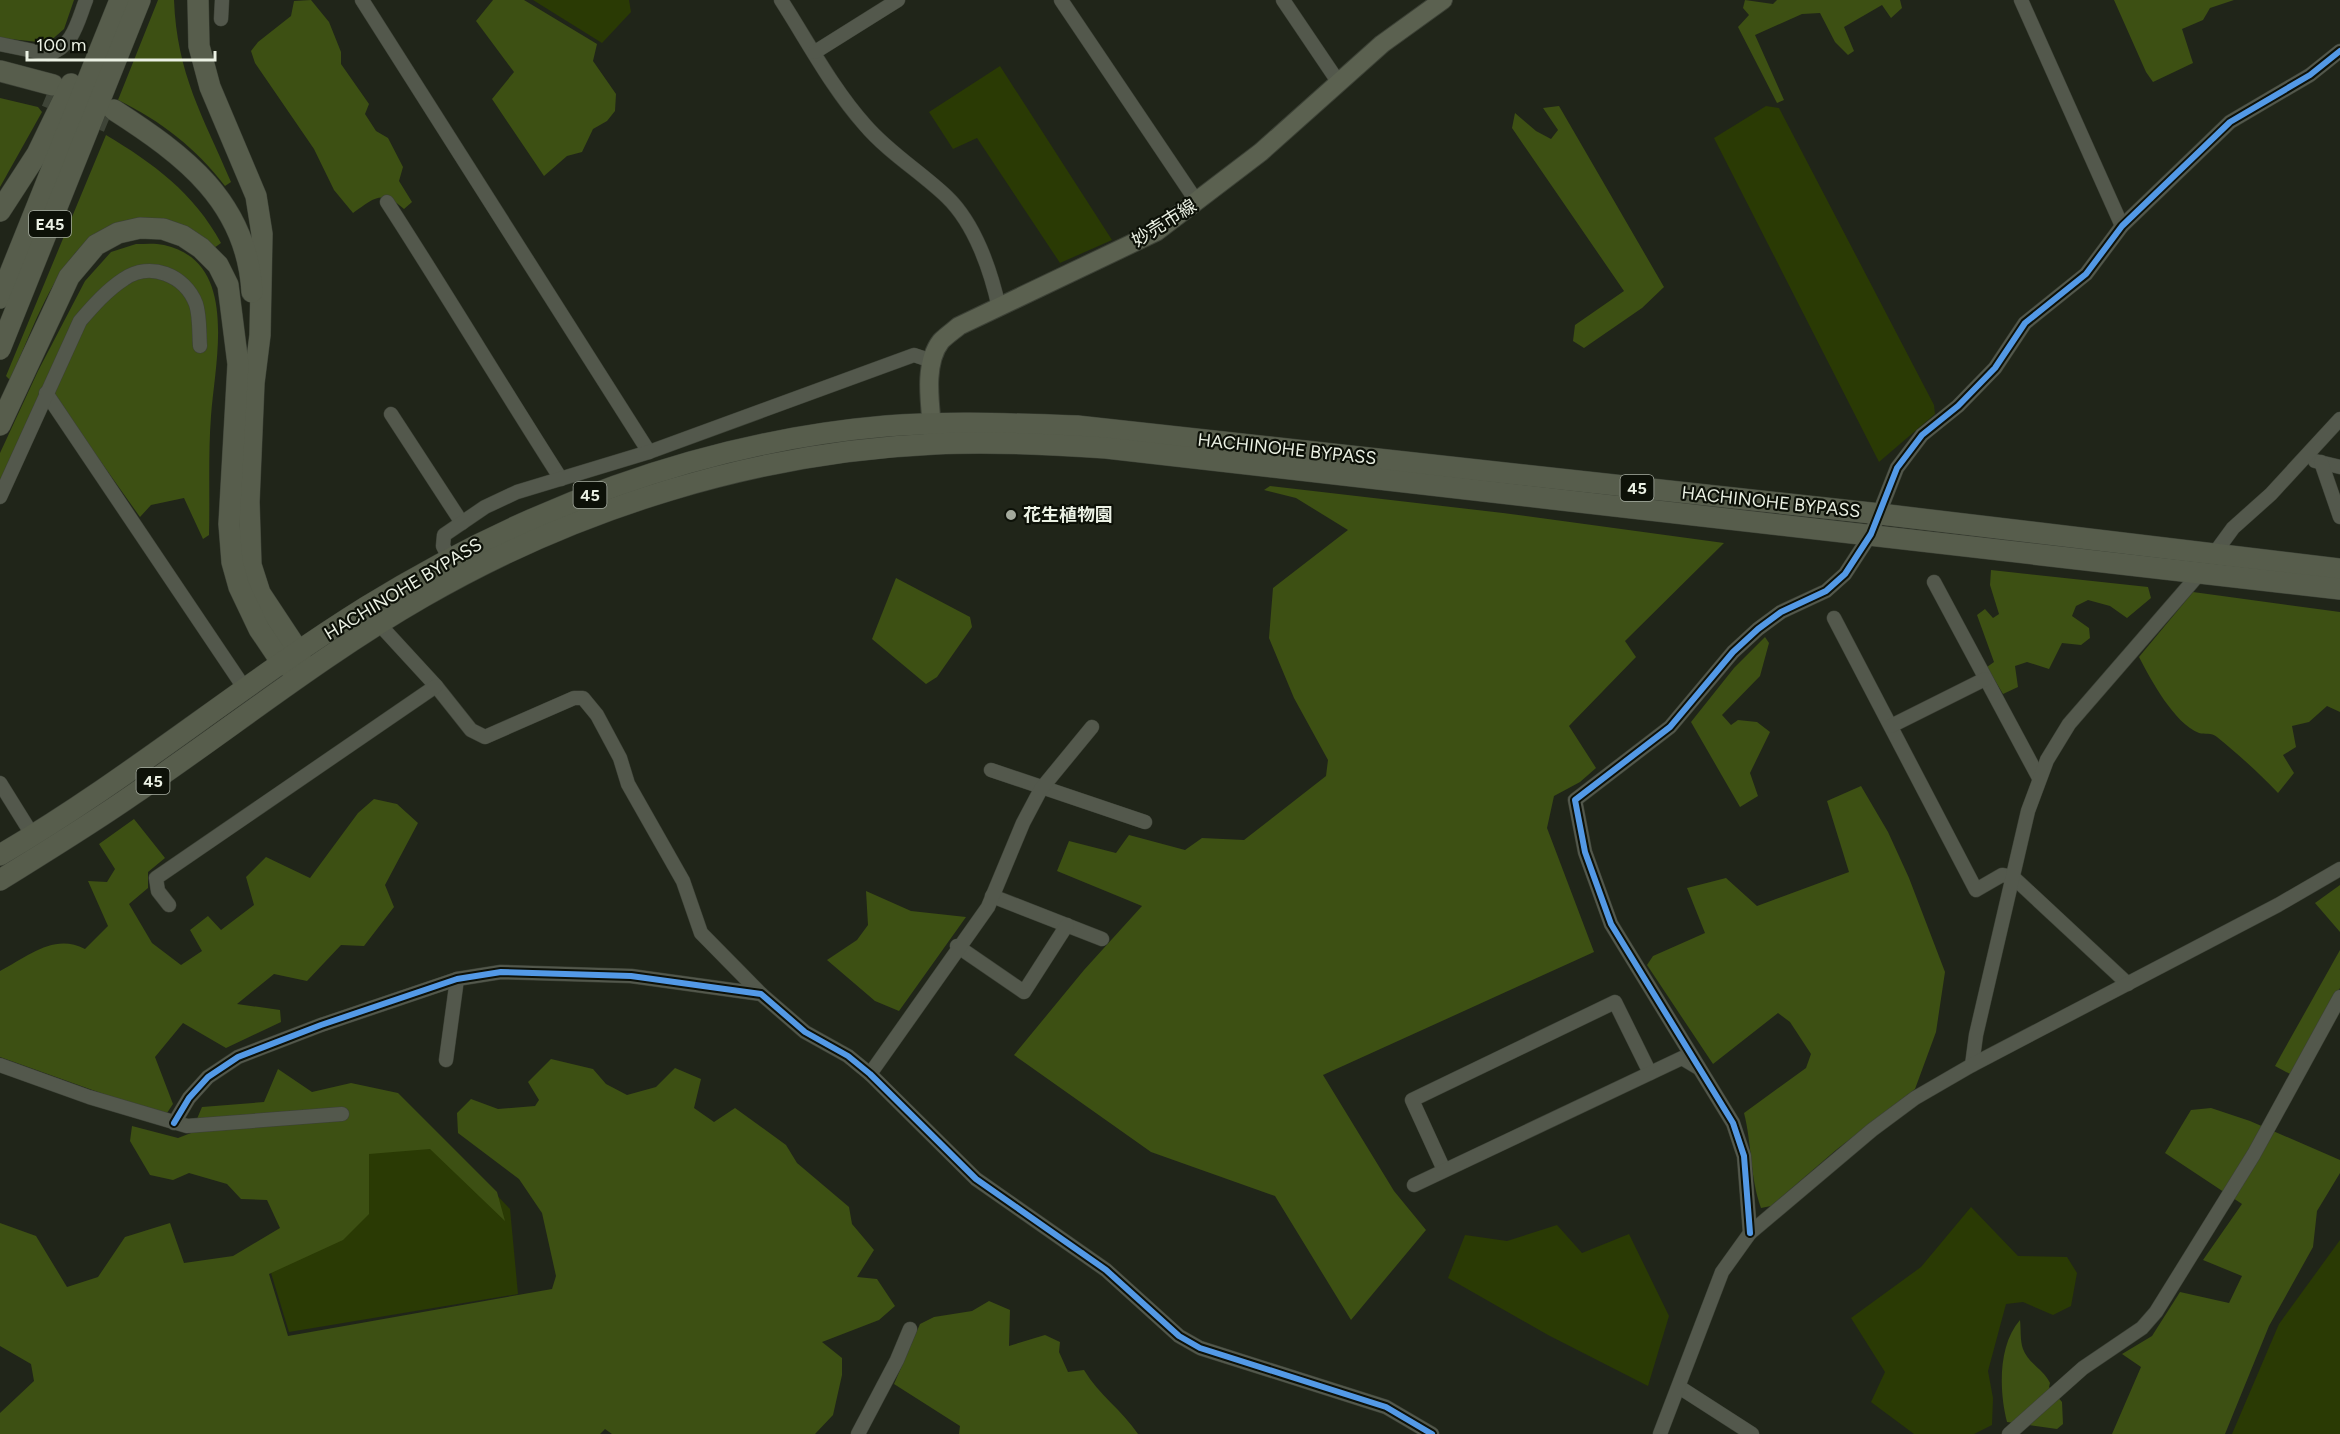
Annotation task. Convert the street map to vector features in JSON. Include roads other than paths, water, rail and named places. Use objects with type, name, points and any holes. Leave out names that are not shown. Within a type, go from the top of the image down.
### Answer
[{"type":"highway","points":[[0,212],[37,154],[110,0]]},
{"type":"highway","name":"E45","points":[[0,298],[101,106],[120,0]]},
{"type":"highway","name":"E45","points":[[0,349],[101,106],[140,0]]},
{"type":"highway","points":[[198,0],[199,46],[210,87],[256,196],[262,234],[260,335],[254,383]]},
{"type":"highway","points":[[0,71],[50,90],[0,85]]},
{"type":"highway","points":[[101,106],[178,169],[220,218],[234,247],[241,276],[229,524],[232,562],[246,605],[291,658]]},
{"type":"highway","points":[[101,106],[161,140],[187,161],[213,189],[230,215],[244,245],[251,274],[254,383],[248,524],[251,565],[260,593],[291,658],[302,675]]},
{"type":"highway","points":[[0,425],[69,277],[96,245],[118,233],[152,229],[183,236],[201,248],[218,265],[228,285],[238,364]]},
{"type":"highway","name":"HACHINOHE BYPASS","points":[[291,658],[365,608],[449,558],[560,506],[631,480],[716,456],[831,433],[933,434],[1077,426],[1880,514],[2340,568]]},
{"type":"highway","name":"HACHINOHE BYPASS","points":[[302,675],[379,624],[474,569],[618,506],[776,463],[933,434],[1106,448],[2340,589]]},
{"type":"highway","name":"45","points":[[0,855],[33,836],[291,658]]},
{"type":"highway","name":"45","points":[[0,880],[135,794],[302,675]]},
{"type":"main road","name":"妙売市線","points":[[932,361],[941,342],[959,326],[1156,232],[1261,152],[1382,44],[1443,0]]},
{"type":"main road","points":[[932,361],[933,434]]},
{"type":"street","points":[[0,44],[48,54],[56,52],[64,47],[71,36],[86,0]]},
{"type":"street","points":[[222,0],[222,20]]},
{"type":"street","points":[[362,0],[650,452]]},
{"type":"street","points":[[781,0],[845,101],[865,125],[884,146],[947,197],[964,217],[994,283],[999,308]]},
{"type":"street","points":[[815,52],[898,0]]},
{"type":"street","points":[[1061,0],[1197,202]]},
{"type":"street","points":[[1283,0],[1339,82]]},
{"type":"street","points":[[2021,0],[2122,226]]},
{"type":"street","points":[[1750,1233],[1744,1156],[1733,1124],[1611,924],[1586,852],[1575,800],[1670,727],[1733,652],[1758,629],[1781,612],[1826,591],[1845,574],[1871,534],[1897,468],[1922,435],[1958,406],[1995,368],[2025,323],[2085,274],[2122,226],[2230,122],[2310,75],[2340,51]]},
{"type":"street","points":[[387,202],[464,320],[510,400],[561,479]]},
{"type":"street","points":[[0,497],[80,321],[100,298],[125,278],[144,270],[161,270],[190,292],[197,306],[200,346]]},
{"type":"street","points":[[449,558],[443,546],[444,535],[485,507],[517,492],[650,452],[915,355],[932,361]]},
{"type":"street","points":[[46,393],[245,689]]},
{"type":"street","points":[[391,414],[462,523]]},
{"type":"street","points":[[2214,554],[2233,528],[2271,494],[2340,419]]},
{"type":"street","points":[[2304,458],[2340,467]]},
{"type":"street","points":[[2321,462],[2340,517]]},
{"type":"street","points":[[1972,1065],[1976,1035],[2028,811],[2039,778],[2069,724],[2200,573]]},
{"type":"street","points":[[1934,582],[2039,778]]},
{"type":"street","points":[[1834,618],[1977,890],[2002,875],[2013,877],[2128,984]]},
{"type":"street","points":[[379,624],[436,686],[471,730],[485,737],[574,698],[583,698],[597,715],[620,758],[628,784],[683,881],[701,933],[761,994],[805,1032],[848,1056],[870,1074],[976,1179],[1106,1270],[1179,1336],[1200,1348],[1386,1407],[1432,1434]]},
{"type":"street","points":[[1891,726],[1985,679]]},
{"type":"street","points":[[169,905],[158,891],[156,878],[436,686]]},
{"type":"street","points":[[870,1074],[957,946],[988,907],[1023,823],[1041,789],[1092,727]]},
{"type":"street","points":[[991,770],[1041,789],[1145,822]]},
{"type":"street","points":[[0,783],[33,836]]},
{"type":"street","points":[[1660,1434],[1722,1272],[1750,1233],[1915,1098],[1972,1065],[2278,905],[2340,869]]},
{"type":"street","points":[[992,896],[1102,939]]},
{"type":"street","points":[[957,946],[1024,992],[1067,925]]},
{"type":"street","points":[[174,1123],[189,1098],[208,1077],[238,1057],[321,1025],[457,979],[501,972],[631,976],[761,994]]},
{"type":"street","points":[[446,1060],[457,979]]},
{"type":"street","points":[[2008,1434],[2083,1368],[2142,1328],[2156,1312],[2254,1154],[2340,997]]},
{"type":"street","points":[[1444,1170],[1412,1100],[1616,1002],[1650,1073]]},
{"type":"street","points":[[1414,1185],[1682,1058],[1701,1070]]},
{"type":"street","points":[[0,1065],[187,1126],[342,1114]]},
{"type":"street","points":[[858,1434],[897,1360],[910,1329]]},
{"type":"street","points":[[1679,1387],[1752,1434]]},
{"type":"tunnel","points":[[46,96],[108,122]]},
{"type":"place","name":"花生植物園","points":[[1011,515]]}]
